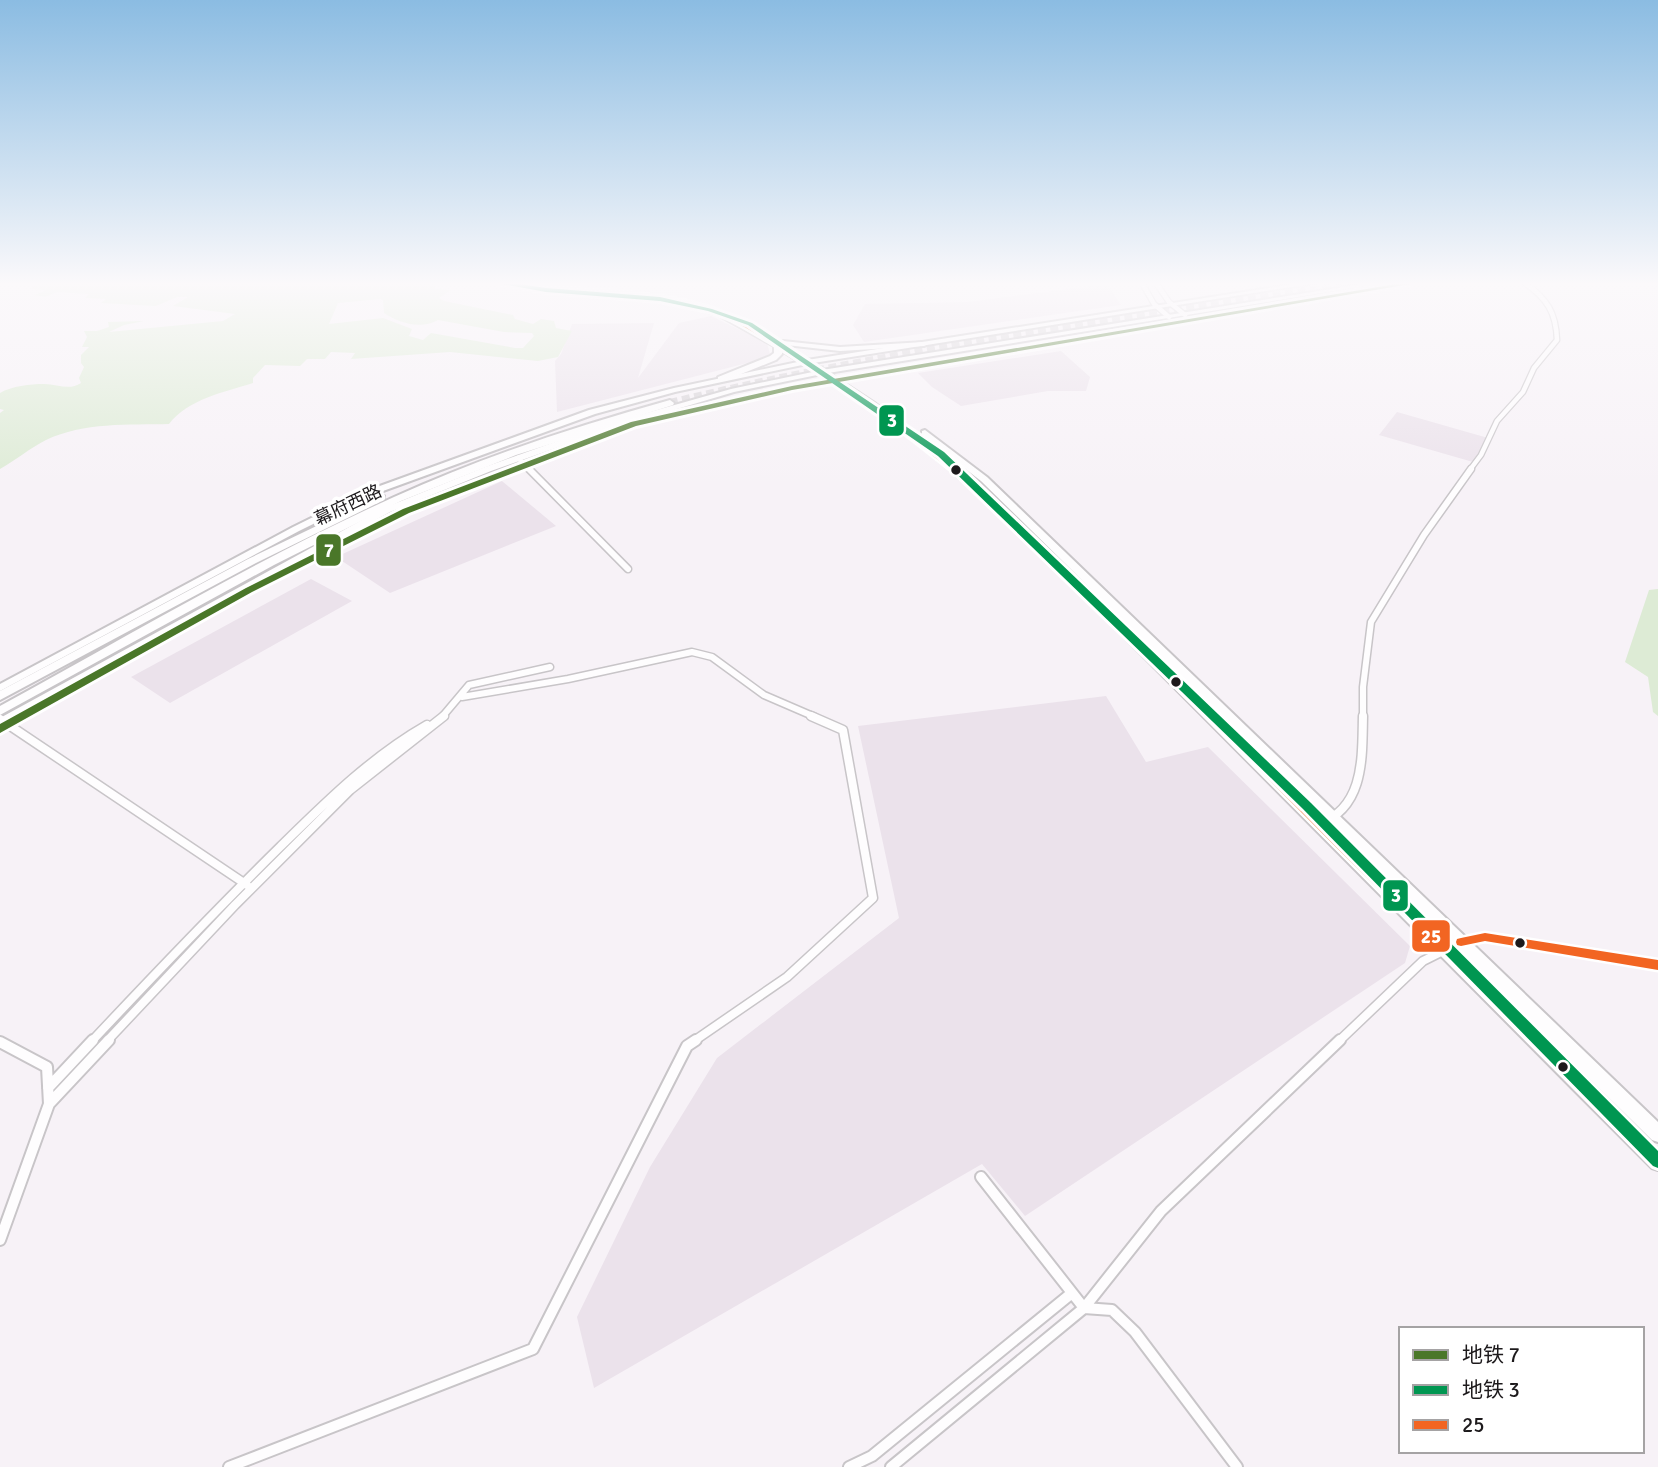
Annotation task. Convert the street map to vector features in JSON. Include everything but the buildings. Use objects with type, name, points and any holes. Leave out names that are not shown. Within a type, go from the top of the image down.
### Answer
[{"type":"main road","points":[[721,379],[773,359],[779,351]]},
{"type":"main road","points":[[795,351],[940,443],[984,479],[1326,821],[1443,951],[1658,1161]]},
{"type":"main road","points":[[819,366],[889,351]]},
{"type":"main road","name":"幕府西路","points":[[0,688],[296,529],[369,494],[592,412],[721,379],[947,351]]},
{"type":"main road","name":"幕府西路","points":[[1,718],[387,510],[600,429],[819,366]]},
{"type":"main road","name":"幕府西路","points":[[0,696],[252,561],[362,506],[515,446],[670,401],[508,455],[382,507],[1,718]]},
{"type":"main road","points":[[1326,821],[1461,942],[1658,1134]]},
{"type":"street","points":[[1326,821],[1349,805],[1362,768],[1363,687],[1371,622],[1424,535],[1481,455],[1497,421],[1523,392],[1534,368],[1548,351]]},
{"type":"street","points":[[518,458],[628,569]]},
{"type":"street","points":[[229,1467],[533,1349],[687,1046],[787,977],[873,898],[843,730],[764,695],[712,657],[692,652],[568,679],[462,697]]},
{"type":"street","points":[[0,1240],[49,1104],[251,887],[353,787],[444,717],[469,685],[550,667]]},
{"type":"street","points":[[48,1088],[242,884],[346,783],[412,733],[444,717]]},
{"type":"street","points":[[1,718],[224,872],[251,887]]},
{"type":"street","points":[[891,1467],[1084,1308],[1161,1211],[1423,961],[1461,942],[1485,937],[1658,965]]},
{"type":"street","points":[[0,1042],[47,1067],[49,1104]]},
{"type":"street","points":[[981,1177],[1084,1308],[1112,1310],[1135,1332],[1237,1467]]},
{"type":"street","points":[[849,1467],[872,1456],[1072,1293]]},
{"type":"shaded area","points":[[562,351],[646,351],[638,378],[658,351],[769,351],[770,354],[755,361],[557,412],[555,361]]},
{"type":"shaded area","points":[[1062,351],[1090,377],[1086,391],[1048,391],[961,406],[932,387],[918,373]]},
{"type":"shaded area","points":[[1397,412],[1488,438],[1473,462],[1379,435]]},
{"type":"shaded area","points":[[502,481],[556,526],[390,593],[336,557]]},
{"type":"shaded area","points":[[311,579],[352,601],[170,703],[131,677]]},
{"type":"shaded area","points":[[1106,696],[1146,762],[1208,747],[1410,946],[1405,963],[1025,1216],[982,1164],[594,1388],[577,1317],[650,1167],[717,1058],[899,918],[858,726]]},
{"type":"green space","points":[[85,351],[561,351],[558,357],[538,361],[450,352],[351,359],[355,353],[331,352],[325,359],[307,359],[300,366],[265,365],[253,378],[253,383],[197,402],[177,415],[169,424],[75,430],[46,440],[0,469],[0,413],[4,410],[0,409],[0,393],[27,385],[77,385],[81,383],[79,378],[84,367],[81,355]]},
{"type":"green space","points":[[1658,589],[1658,716],[1653,712],[1648,677],[1625,662],[1649,590]]},
{"type":"tunnel","points":[[670,403],[840,366],[923,351]]},
{"type":"metro line","name":"3","points":[[790,351],[941,454],[1307,806],[1658,1161]]},
{"type":"metro line","name":"7","points":[[0,729],[249,590],[406,511],[634,424],[792,388],[1008,351]]},
{"type":"transit line","name":"25","points":[[788,351],[847,388],[907,431],[1021,528],[1658,1162]]},
{"type":"transit line","name":"25","points":[[1461,942],[1485,937],[1658,965]]}]
